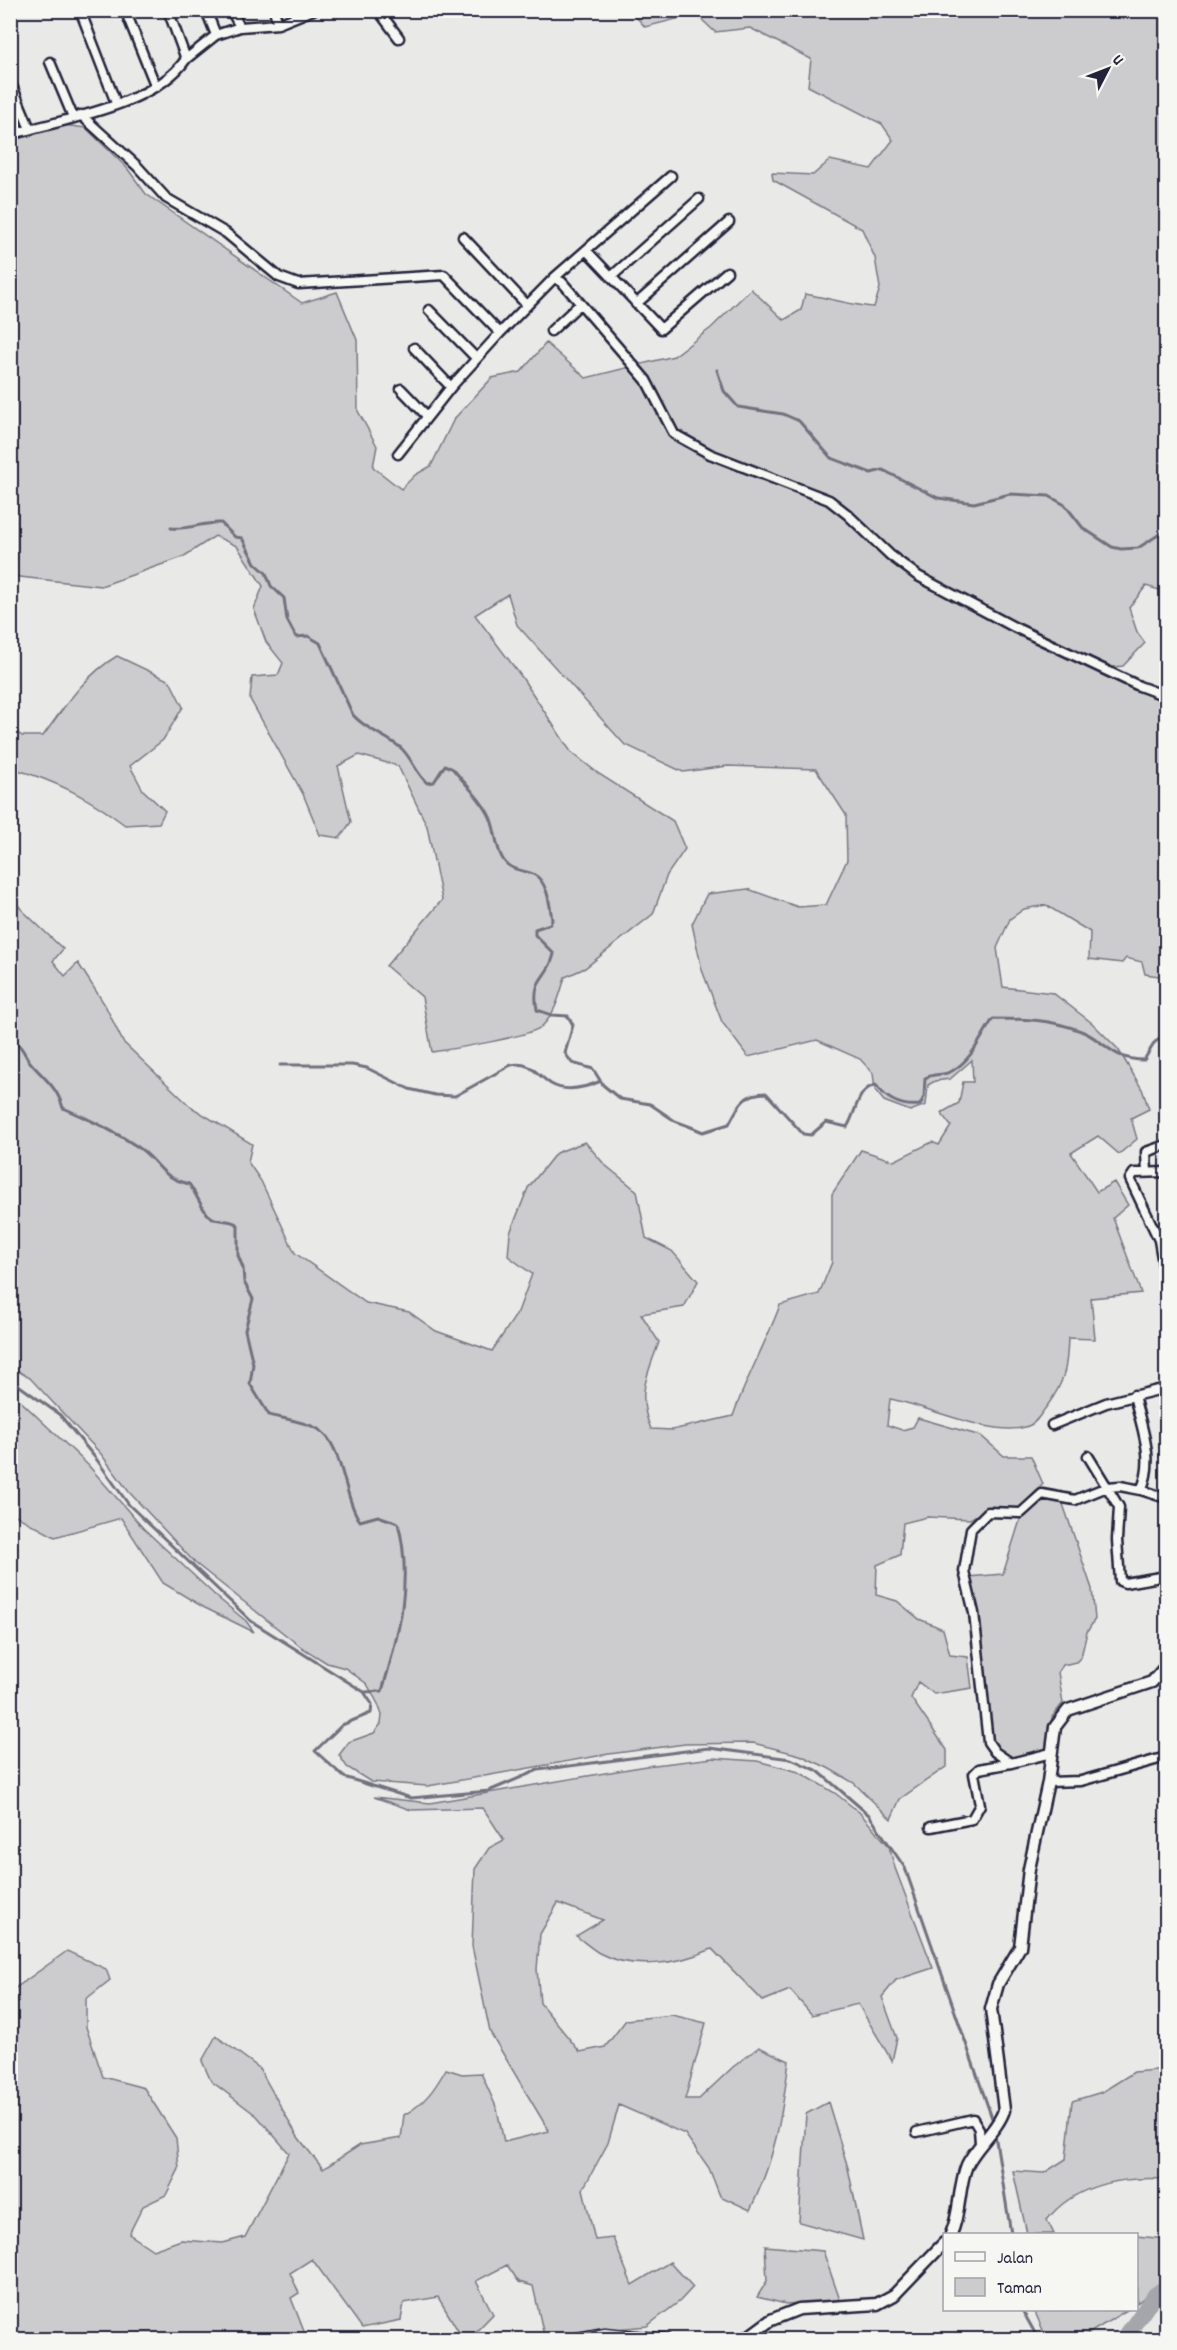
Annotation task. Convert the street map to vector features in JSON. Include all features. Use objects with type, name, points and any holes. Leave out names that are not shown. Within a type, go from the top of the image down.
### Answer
[{"type":"street","points":[[80,10],[116,103]]},
{"type":"street","points":[[125,10],[156,87]]},
{"type":"street","points":[[168,10],[186,58]]},
{"type":"street","points":[[206,10],[216,35]]},
{"type":"street","points":[[231,10],[240,27]]},
{"type":"street","points":[[274,10],[278,24]]},
{"type":"street","points":[[10,135],[77,116],[156,87],[175,72],[186,58],[216,35],[240,27],[278,24],[313,10]]},
{"type":"street","points":[[378,10],[399,38]]},
{"type":"street","points":[[50,62],[77,116],[137,166],[166,198],[226,233],[279,277],[298,284],[444,275],[500,333]]},
{"type":"street","points":[[10,81],[30,129]]},
{"type":"street","points":[[398,454],[451,387],[526,304],[672,176]]},
{"type":"street","points":[[611,277],[699,199]]},
{"type":"street","points":[[636,304],[729,222]]},
{"type":"street","points":[[464,237],[526,304]]},
{"type":"street","points":[[586,250],[661,329],[727,272]]},
{"type":"street","points":[[555,278],[562,282],[646,380],[674,434],[710,454],[829,500],[890,555],[918,576],[1005,623],[1139,686],[1167,696]]},
{"type":"street","points":[[551,331],[580,304]]},
{"type":"street","points":[[429,310],[476,358]]},
{"type":"street","points":[[414,348],[451,387]]},
{"type":"street","points":[[401,389],[427,416]]},
{"type":"street","points":[[1147,1172],[1146,1152],[1167,1145]]},
{"type":"street","points":[[1167,1172],[1134,1173],[1130,1179],[1159,1239],[1167,1282]]},
{"type":"street","points":[[1052,1425],[1106,1403],[1167,1388]]},
{"type":"street","points":[[1134,1395],[1149,1461],[1149,1476],[1142,1490]]},
{"type":"street","points":[[1088,1456],[1119,1507],[1117,1540],[1120,1581],[1125,1583],[1167,1576]]},
{"type":"street","points":[[1011,1763],[995,1752],[988,1742],[974,1613],[964,1571],[971,1529],[984,1513],[1021,1513],[1042,1494],[1075,1500],[1107,1487],[1142,1490],[1167,1498]]},
{"type":"street","points":[[952,2233],[957,2221],[966,2169],[982,2140],[1003,2114],[1004,2103],[991,2009],[998,1984],[1020,1947],[1029,1869],[1048,1782],[1055,1727],[1068,1710],[1152,1682],[1167,1666]]},
{"type":"street","points":[[931,1827],[972,1819],[980,1805],[974,1776],[976,1772],[1051,1753]]},
{"type":"street","points":[[1048,1782],[1081,1781],[1167,1757]]},
{"type":"street","points":[[917,2132],[973,2118],[976,2120],[982,2140]]},
{"type":"street","points":[[744,2340],[771,2320],[799,2309],[877,2304],[886,2301],[943,2245]]},
{"type":"street","points":[[572,2340],[605,2334],[666,2340]]},
{"type":"green space","points":[[631,11],[1166,11],[1166,592],[1146,586],[1129,608],[1137,632],[1145,643],[1123,666],[1114,667],[1111,677],[1166,702],[1166,977],[1145,974],[1142,962],[1126,958],[1122,963],[1089,959],[1090,932],[1046,905],[1024,909],[1010,919],[997,948],[1003,987],[1053,993],[1092,1023],[1118,1049],[1142,1089],[1149,1109],[1131,1118],[1137,1139],[1119,1154],[1098,1136],[1071,1153],[1097,1192],[1114,1182],[1128,1205],[1113,1218],[1141,1293],[1091,1298],[1095,1339],[1068,1338],[1066,1366],[1061,1382],[1039,1418],[1028,1426],[1014,1429],[980,1425],[890,1399],[887,1425],[902,1430],[913,1427],[918,1418],[981,1436],[1004,1456],[1031,1456],[1043,1484],[1019,1509],[991,1507],[970,1519],[927,1517],[903,1523],[900,1555],[877,1565],[876,1595],[897,1601],[919,1619],[943,1629],[950,1655],[968,1657],[972,1688],[934,1694],[918,1682],[911,1698],[947,1750],[947,1766],[900,1799],[891,1819],[854,1783],[828,1768],[800,1755],[753,1743],[685,1744],[609,1754],[428,1786],[371,1782],[347,1767],[339,1755],[349,1742],[374,1733],[381,1724],[382,1715],[367,1684],[345,1668],[327,1663],[301,1647],[195,1563],[129,1492],[101,1454],[30,1378],[11,1367],[10,895],[22,910],[63,949],[53,961],[65,976],[78,963],[105,1005],[123,1042],[191,1107],[252,1144],[248,1162],[261,1181],[295,1253],[366,1303],[409,1312],[436,1331],[492,1351],[518,1312],[532,1274],[508,1256],[510,1233],[528,1188],[556,1153],[585,1142],[605,1165],[637,1191],[646,1238],[672,1251],[698,1281],[684,1307],[641,1314],[659,1342],[647,1375],[644,1395],[644,1405],[651,1429],[672,1430],[733,1416],[780,1305],[819,1294],[832,1262],[832,1194],[861,1150],[894,1161],[932,1142],[939,1145],[951,1126],[941,1113],[959,1103],[963,1082],[973,1082],[972,1060],[950,1079],[935,1081],[928,1085],[926,1105],[910,1111],[884,1101],[875,1090],[873,1073],[860,1059],[817,1040],[748,1057],[722,1022],[702,970],[692,924],[707,894],[748,889],[798,907],[826,905],[847,860],[846,815],[816,769],[728,766],[683,772],[624,744],[517,625],[508,594],[475,615],[521,676],[571,752],[599,774],[673,821],[685,849],[667,875],[653,914],[585,968],[565,977],[553,1010],[541,1027],[506,1039],[432,1052],[422,997],[386,966],[442,900],[427,826],[398,766],[359,755],[338,766],[351,822],[340,838],[320,835],[303,794],[250,699],[252,677],[278,675],[283,663],[266,642],[254,609],[263,586],[237,546],[215,536],[183,557],[101,586],[11,576],[11,141],[63,125],[86,128],[127,168],[146,194],[302,303],[337,292],[357,340],[358,411],[377,446],[373,467],[401,489],[415,475],[431,466],[454,419],[492,378],[521,372],[546,343],[586,378],[674,356],[711,328],[751,289],[784,320],[801,310],[805,294],[874,307],[880,288],[875,258],[862,229],[773,180],[772,173],[813,175],[830,160],[871,169],[893,140],[882,124],[808,86],[811,59],[750,28],[715,32],[696,14],[645,27]]},
{"type":"green space","points":[[117,656],[170,681],[183,707],[163,740],[130,766],[143,790],[165,811],[159,823],[125,825],[71,791],[43,778],[11,768],[11,728],[22,736],[43,736],[85,682]]},
{"type":"green space","points":[[11,1392],[88,1465],[143,1528],[246,1621],[254,1632],[203,1607],[163,1583],[121,1518],[55,1537],[11,1511]]},
{"type":"green space","points":[[1043,1497],[1063,1504],[1092,1589],[1095,1619],[1087,1632],[1081,1657],[1076,1662],[1063,1665],[1058,1672],[1063,1703],[1052,1717],[1048,1750],[1009,1758],[992,1742],[978,1612],[968,1577],[1003,1574],[1021,1517]]},
{"type":"green space","points":[[713,1758],[757,1761],[799,1772],[835,1793],[859,1812],[889,1846],[895,1868],[933,1968],[896,1980],[882,1997],[897,2038],[892,2061],[858,2004],[812,2015],[790,1990],[763,2001],[712,1949],[670,1962],[641,1964],[612,1959],[599,1953],[576,1936],[603,1920],[558,1903],[540,1934],[537,1969],[540,2003],[580,2052],[605,2047],[626,2020],[672,2015],[706,2023],[685,2099],[699,2099],[733,2067],[759,2047],[789,2061],[776,2137],[766,2173],[750,2210],[720,2196],[709,2168],[685,2134],[619,2105],[608,2143],[583,2189],[595,2240],[613,2238],[632,2285],[670,2262],[693,2287],[680,2301],[647,2326],[544,2336],[533,2286],[519,2282],[507,2265],[476,2281],[493,2314],[468,2340],[463,2339],[438,2297],[404,2303],[401,2320],[362,2328],[312,2259],[290,2273],[299,2293],[291,2298],[307,2339],[11,2339],[10,2218],[14,2215],[10,2199],[10,1992],[67,1951],[106,1969],[110,1980],[86,1999],[86,2027],[103,2077],[144,2088],[176,2138],[179,2169],[166,2195],[143,2206],[129,2234],[153,2250],[181,2240],[223,2243],[245,2237],[289,2153],[257,2116],[211,2081],[202,2061],[216,2036],[259,2068],[298,2137],[323,2169],[360,2145],[401,2138],[404,2115],[418,2106],[446,2069],[462,2074],[481,2073],[497,2109],[504,2142],[549,2131],[490,2032],[472,1946],[475,1869],[489,1848],[504,1840],[483,1808],[411,1810],[374,1797],[430,1803],[646,1766]]},
{"type":"green space","points":[[1166,2069],[1166,2179],[1117,2181],[1085,2190],[1058,2208],[1047,2220],[1054,2233],[1027,2233],[1013,2171],[1044,2173],[1066,2159],[1072,2101],[1102,2092],[1134,2072]]},
{"type":"green space","points":[[828,2102],[848,2168],[863,2240],[799,2222],[806,2114]]},
{"type":"green space","points":[[1138,2236],[1166,2239],[1166,2281],[1138,2302]]},
{"type":"green space","points":[[765,2246],[823,2251],[840,2300],[786,2304],[757,2297],[767,2281]]},
{"type":"green space","points":[[1034,2311],[1125,2311],[1080,2339],[1047,2339]]},
{"type":"waterway","points":[[717,370],[724,391],[738,407],[783,414],[799,421],[831,458],[871,473],[883,470],[938,498],[974,503],[1010,494],[1049,496],[1065,505],[1083,528],[1112,547],[1121,549],[1138,548],[1166,530]]},
{"type":"waterway","points":[[171,528],[221,523],[235,537],[242,538],[255,563],[266,573],[271,586],[284,598],[287,620],[296,637],[308,636],[320,643],[353,715],[364,725],[401,748],[427,783],[434,782],[445,765],[453,769],[480,801],[491,819],[504,861],[514,868],[538,877],[547,894],[552,920],[550,924],[535,929],[535,935],[554,954],[538,984],[537,1010],[552,1015],[568,1016],[573,1025],[565,1053],[572,1063],[593,1069],[603,1085],[620,1099],[650,1104],[675,1121],[703,1132],[729,1124],[739,1106],[747,1098],[766,1093],[803,1134],[811,1135],[826,1122],[847,1127],[864,1091],[876,1085],[895,1101],[907,1105],[920,1105],[924,1097],[925,1078],[949,1073],[965,1061],[993,1019],[1037,1020],[1070,1027],[1089,1035],[1116,1053],[1133,1059],[1144,1060],[1155,1042],[1166,1035]]},
{"type":"waterway","points":[[10,1031],[15,1033],[16,1043],[53,1088],[63,1108],[138,1147],[172,1178],[189,1184],[211,1217],[238,1225],[238,1255],[243,1268],[244,1282],[253,1299],[245,1330],[253,1364],[250,1384],[269,1415],[307,1424],[326,1436],[338,1458],[354,1511],[360,1521],[378,1516],[398,1523],[404,1566],[404,1587],[398,1629],[382,1691],[365,1692]]},
{"type":"waterway","points":[[280,1065],[352,1065],[367,1068],[409,1089],[435,1095],[455,1096],[511,1065],[518,1064],[533,1069],[557,1087],[570,1089],[601,1081]]},
{"type":"waterway","points":[[10,1379],[60,1415],[97,1460],[129,1505],[251,1621],[364,1692],[372,1704],[371,1713],[342,1725],[315,1751],[344,1777],[411,1798],[489,1791],[538,1770],[709,1748],[791,1759],[818,1771],[869,1815],[905,1868],[994,2124]]},
{"type":"waterway","points":[[995,2134],[1011,2233]]},
{"type":"waterway","points":[[1123,2340],[1155,2295],[1166,2287]]},
{"type":"waterway","points":[[1023,2311],[1039,2340]]}]
